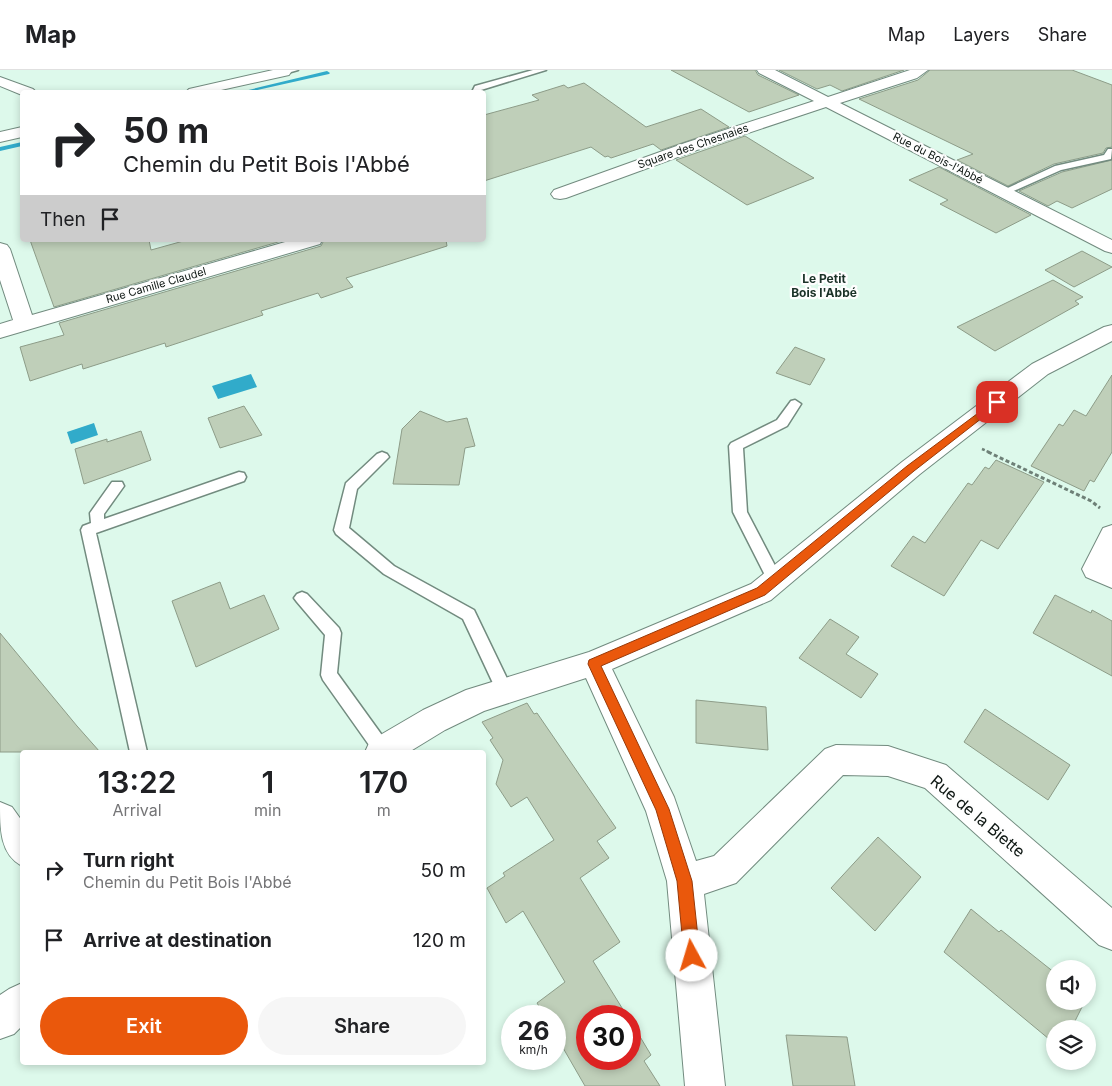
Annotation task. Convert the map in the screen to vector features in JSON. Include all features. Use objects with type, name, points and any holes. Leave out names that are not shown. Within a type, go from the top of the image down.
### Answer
[{"type":"street","name":"Rue du Bois-l'Abbé","points":[[764,70],[1112,247]]},
{"type":"street","name":"Square des Chesnaies","points":[[560,194],[617,172],[912,75],[921,70]]},
{"type":"street","points":[[222,90],[289,71]]},
{"type":"street","points":[[0,81],[23,90]]},
{"type":"street","points":[[0,137],[20,132]]},
{"type":"street","name":"Rue Camille Claudel","points":[[0,331],[306,242]]},
{"type":"street","points":[[0,249],[24,323]]},
{"type":"street","points":[[385,750],[434,720],[477,700],[594,664],[761,592],[911,468],[1040,369],[1112,332]]},
{"type":"street","points":[[1112,536],[1096,569],[1112,577]]},
{"type":"street","points":[[594,664],[662,809],[685,881],[704,1086]]},
{"type":"street","name":"Rue de la Biette","points":[[685,881],[724,871],[836,760],[888,761],[935,776],[1112,932]]},
{"type":"street","points":[[0,819],[20,846]]},
{"type":"street","points":[[0,1020],[20,1004]]},
{"type":"lane","points":[[477,90],[478,88],[542,70]]},
{"type":"lane","points":[[1004,192],[1058,168],[1108,157],[1111,151]]},
{"type":"lane","points":[[775,581],[740,512],[736,446],[782,423],[795,404]]},
{"type":"lane","points":[[382,457],[351,486],[341,530],[390,570],[469,615],[505,691]]},
{"type":"lane","points":[[138,750],[88,530],[239,477]]},
{"type":"lane","points":[[98,527],[98,513],[117,486]]},
{"type":"lane","points":[[302,598],[333,633],[328,675],[381,750]]},
{"type":"path","points":[[981,449],[1091,501],[1100,508]]},
{"type":"water","points":[[251,374],[257,387],[218,399],[212,386]]},
{"type":"water","points":[[94,423],[98,435],[71,444],[67,432]]},
{"type":"building","points":[[671,70],[755,70],[758,75],[799,95],[749,112]]},
{"type":"building","points":[[779,70],[904,70],[842,91],[830,85],[817,89]]},
{"type":"building","points":[[930,70],[1072,70],[1112,85],[1112,147],[1106,148],[1103,153],[1054,164],[1008,186],[957,160],[973,154],[859,99],[918,80]]},
{"type":"building","points":[[584,83],[646,127],[701,109],[729,127],[661,150],[653,144],[611,158],[605,157],[591,147],[486,180],[486,114],[539,100],[532,95],[564,85],[568,88]]},
{"type":"building","points":[[745,136],[814,178],[747,205],[676,160]]},
{"type":"building","points":[[1112,160],[1112,189],[1072,208],[1057,201],[1048,206],[1019,191],[1062,172]]},
{"type":"building","points":[[939,167],[1031,215],[996,233],[940,204],[948,200],[909,180]]},
{"type":"building","points":[[31,242],[149,242],[151,250],[180,242],[278,242],[54,307]]},
{"type":"building","points":[[323,242],[446,242],[447,246],[346,278],[353,287],[321,298],[318,293],[261,311],[263,315],[166,347],[165,343],[83,369],[82,364],[30,381],[20,347],[64,335],[59,323],[321,246]]},
{"type":"building","points":[[1082,251],[1112,267],[1074,287],[1045,270]]},
{"type":"building","points":[[1053,280],[1083,297],[1075,301],[1079,304],[995,351],[957,327]]},
{"type":"building","points":[[795,347],[825,359],[810,385],[776,373]]},
{"type":"building","points":[[1112,375],[1112,452],[1094,482],[1090,480],[1084,491],[1031,466],[1059,424],[1063,426],[1074,410],[1086,416]]},
{"type":"building","points":[[244,406],[262,435],[220,448],[208,418]]},
{"type":"building","points":[[420,411],[447,422],[467,418],[475,446],[465,448],[459,485],[393,484],[402,429]]},
{"type":"building","points":[[141,431],[151,460],[84,484],[75,449],[107,439],[107,442]]},
{"type":"building","points":[[996,460],[1044,482],[998,549],[981,540],[944,596],[891,566],[913,536],[925,543],[968,483],[972,485],[985,467],[989,469]]},
{"type":"building","points":[[220,582],[230,609],[264,595],[279,629],[196,667],[172,601]]},
{"type":"building","points":[[1055,595],[1091,613],[1092,610],[1112,621],[1112,676],[1033,633]]},
{"type":"building","points":[[830,619],[859,637],[846,654],[878,674],[861,698],[799,658]]},
{"type":"building","points":[[0,633],[98,750],[20,750],[20,752],[0,752]]},
{"type":"building","points":[[696,700],[766,707],[768,750],[696,743]]},
{"type":"building","points":[[527,703],[534,714],[537,713],[616,828],[597,841],[609,858],[580,878],[620,942],[593,961],[620,1005],[576,1005],[576,1070],[641,1070],[641,1038],[651,1055],[644,1061],[660,1086],[585,1086],[566,1053],[566,1005],[538,1005],[537,1003],[565,982],[523,911],[506,923],[487,888],[505,876],[503,873],[554,840],[527,797],[511,807],[496,784],[503,760],[490,740],[493,738],[482,722]]},
{"type":"building","points":[[985,709],[1070,765],[1048,800],[964,742]]},
{"type":"building","points":[[878,837],[921,877],[875,931],[831,888]]},
{"type":"building","points":[[971,909],[1046,966],[1046,1010],[1080,1010],[1076,1020],[1046,1020],[1046,1037],[944,952]]},
{"type":"building","points":[[786,1035],[847,1037],[855,1086],[793,1086]]},
{"type":"waterway","points":[[252,90],[327,73]]},
{"type":"waterway","points":[[0,149],[20,144]]},
{"type":"district","name":"Le Petit Bois l'Abbé","points":[[824,285]]},
{"type":"route","points":[[692,956],[685,881],[662,809],[594,664],[761,592],[911,468],[997,402]]}]
